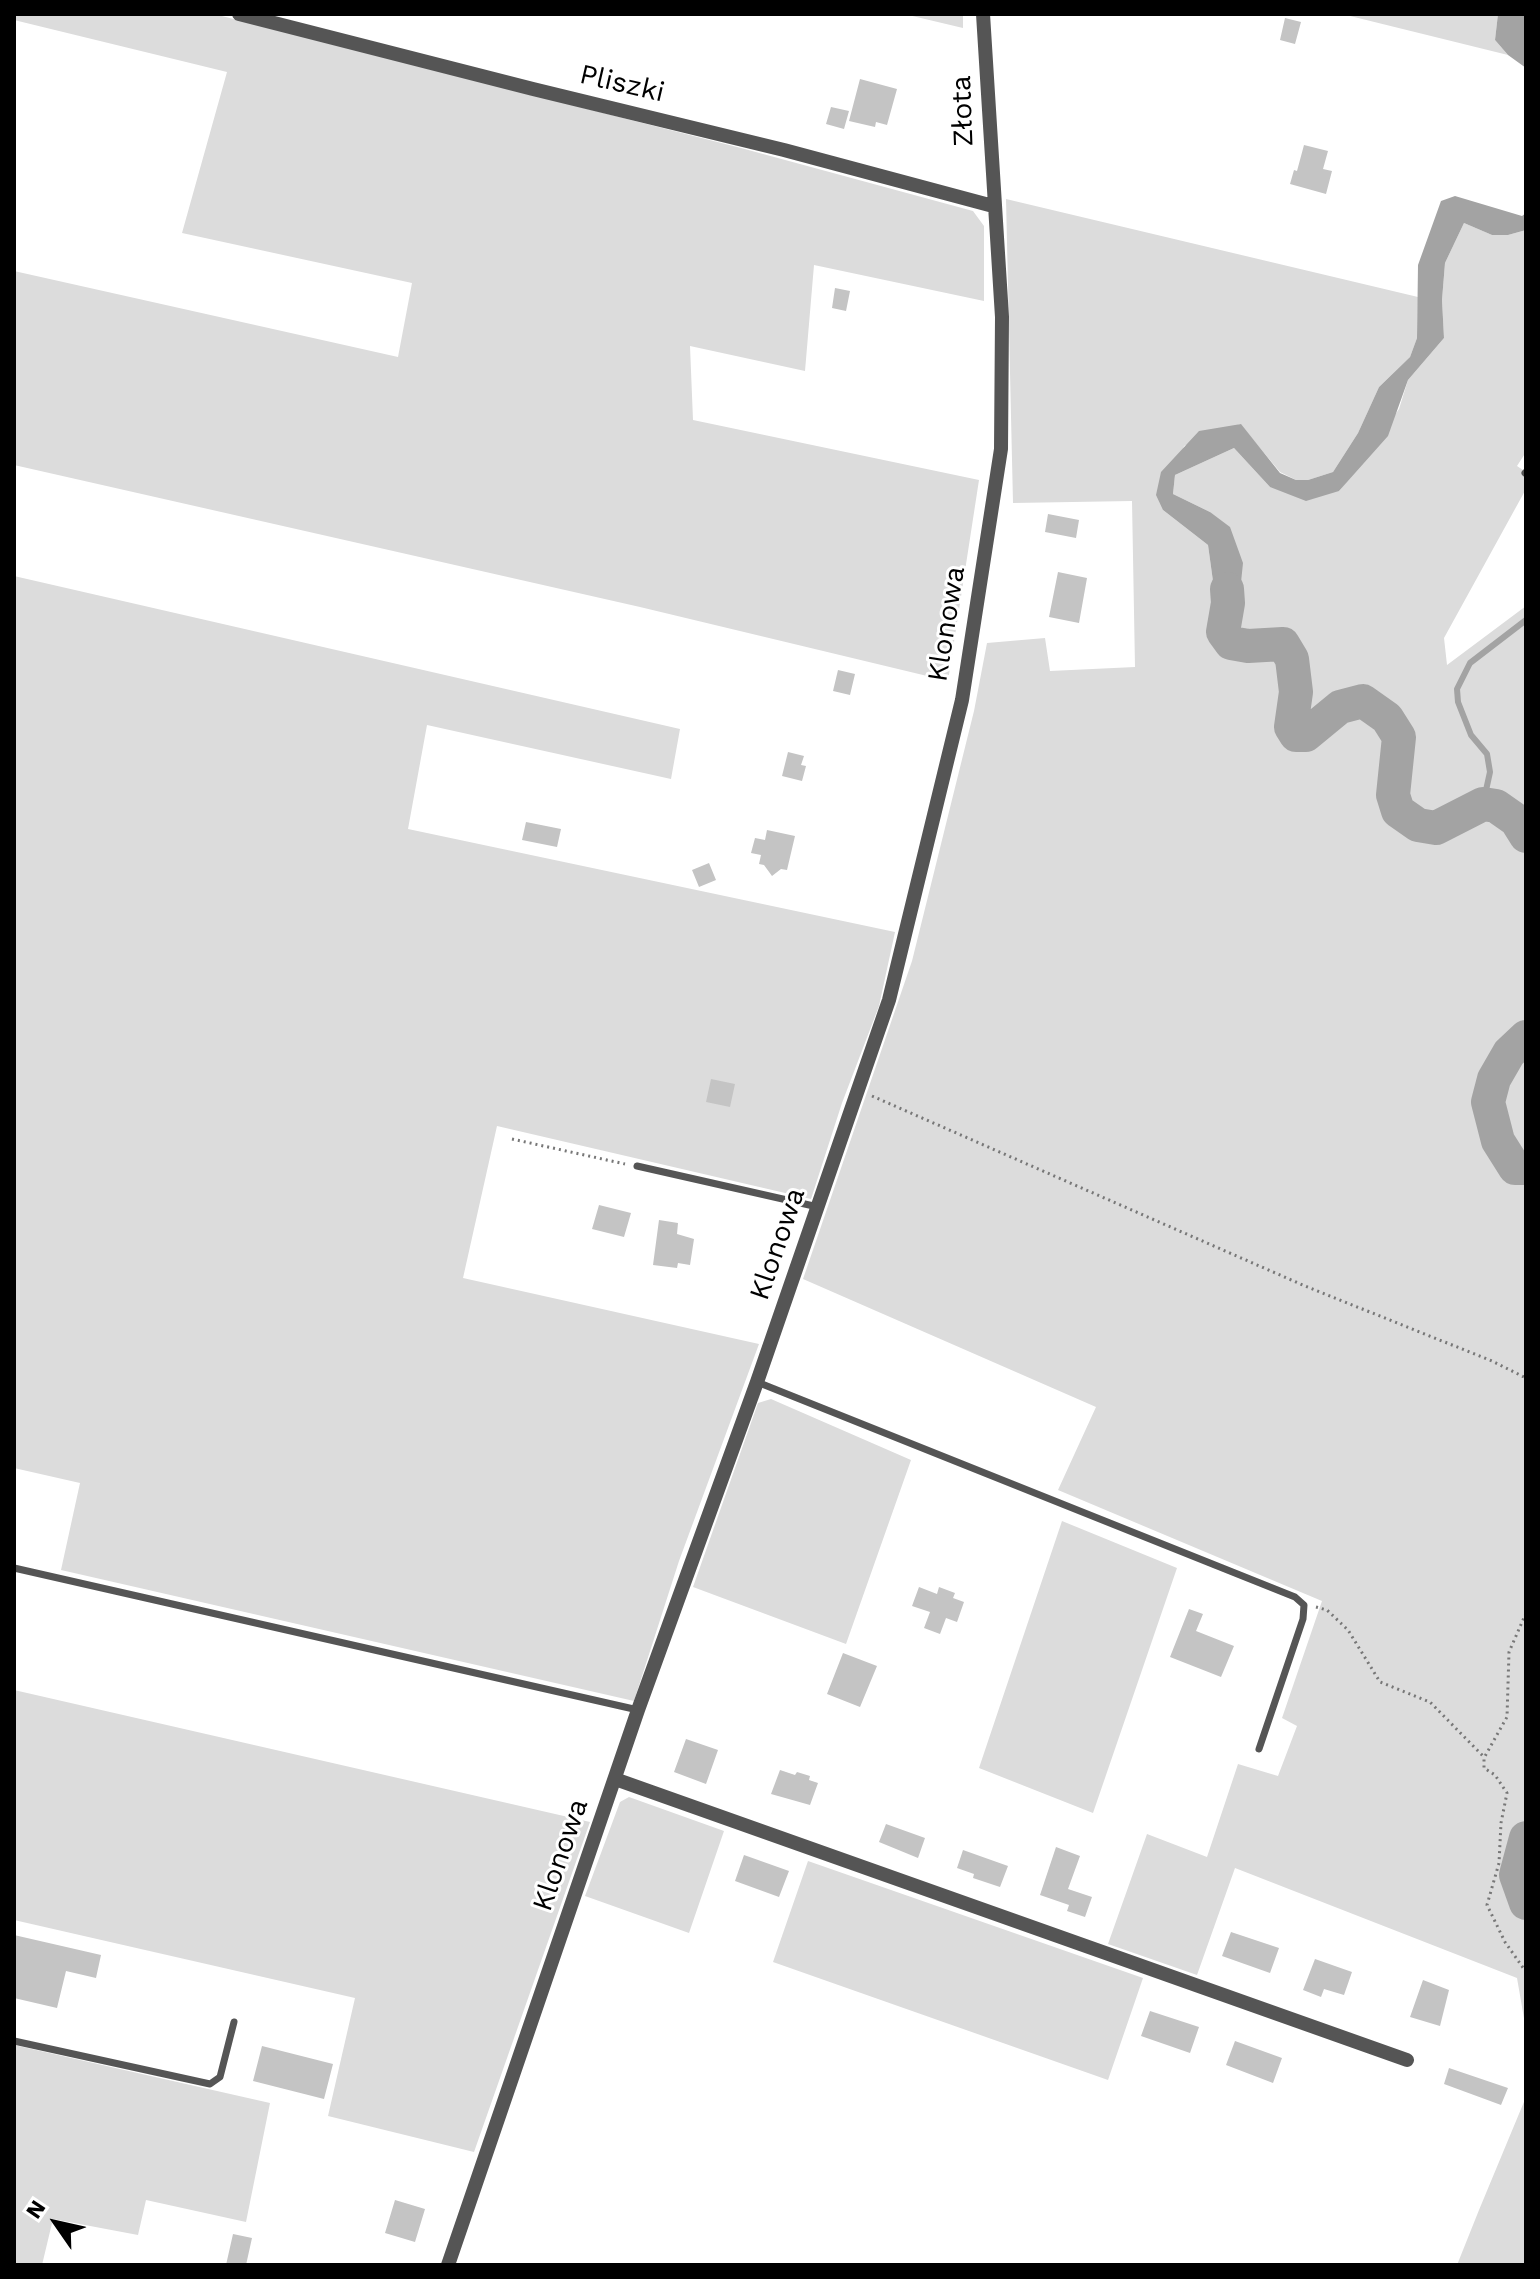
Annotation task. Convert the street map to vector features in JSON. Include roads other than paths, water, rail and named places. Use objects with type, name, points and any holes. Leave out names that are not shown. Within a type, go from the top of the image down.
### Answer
[{"type":"street","name":"Pliszki","points":[[239,14],[784,150],[993,206]]},
{"type":"street","name":"Złota","points":[[983,14],[993,206]]},
{"type":"street","name":"Klonowa","points":[[448,2265],[638,1710],[757,1382],[889,1000],[962,700],[1001,449],[1002,317],[993,206]]},
{"type":"street","points":[[615,1779],[1407,2060]]},
{"type":"lane","points":[[637,1166],[818,1207]]},
{"type":"lane","points":[[757,1382],[1295,1597],[1304,1605],[1303,1619],[1259,1749]]},
{"type":"lane","points":[[14,1568],[638,1710]]},
{"type":"lane","points":[[14,2041],[210,2084],[220,2077],[234,2022]]},
{"type":"waterway","points":[[1227,589],[1223,632],[1231,643],[1248,646],[1283,644],[1292,659],[1296,692],[1291,727],[1296,735],[1306,735],[1340,707],[1363,701],[1387,718],[1399,737],[1393,795],[1398,811],[1418,825],[1436,828],[1483,804],[1496,806],[1516,820],[1526,836]]},
{"type":"waterway","points":[[1483,804],[1490,772],[1487,754],[1471,735],[1458,702],[1457,689],[1470,663],[1526,620]]},
{"type":"waterway","points":[[1526,1037],[1509,1053],[1494,1079],[1488,1102],[1498,1141],[1515,1168],[1526,1168]]},
{"type":"waterway","points":[[1526,1838],[1516,1875],[1526,1903]]}]
